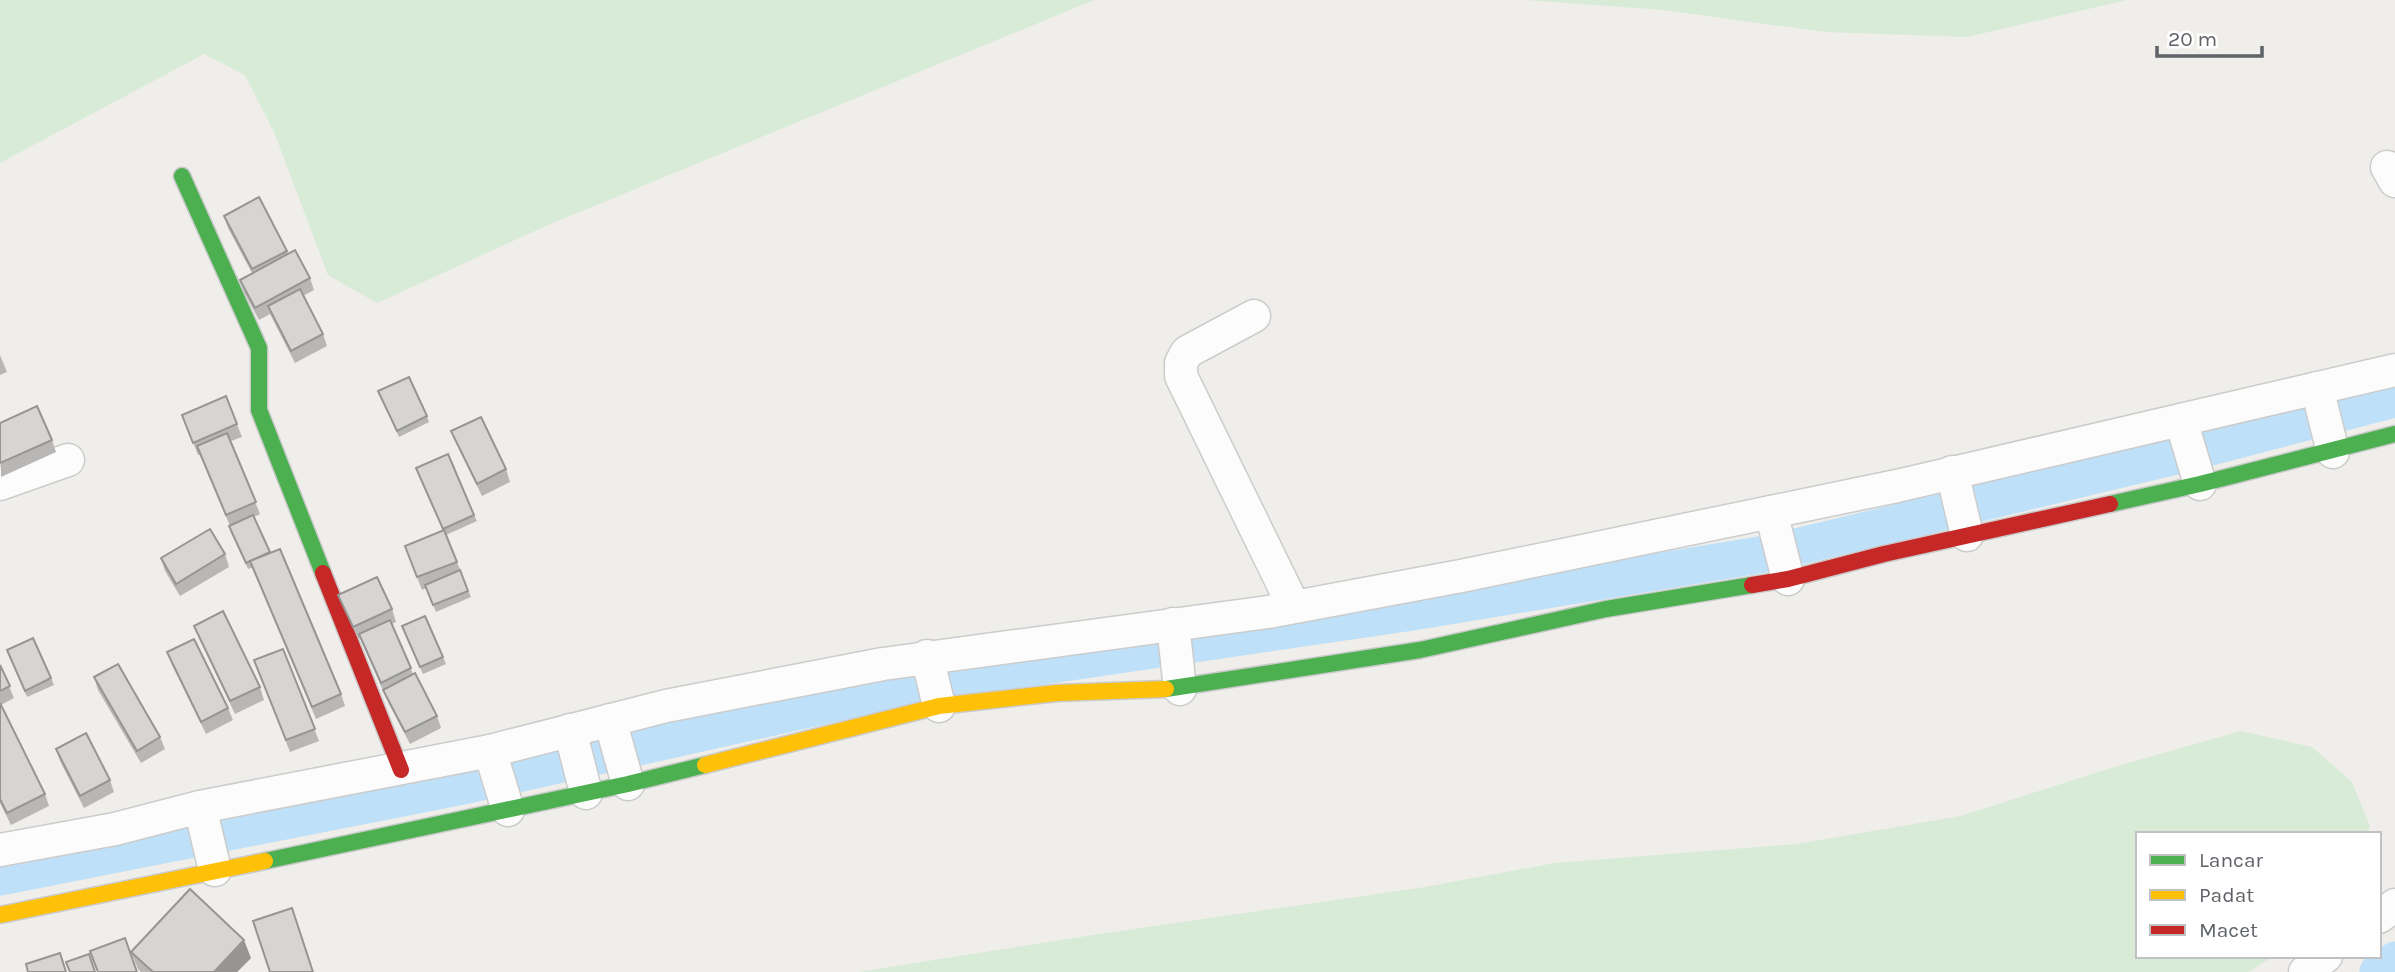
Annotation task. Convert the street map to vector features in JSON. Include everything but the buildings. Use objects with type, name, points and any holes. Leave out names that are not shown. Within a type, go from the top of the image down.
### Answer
[{"type":"street","points":[[182,176],[259,348],[256,393],[258,410],[401,770]]},
{"type":"street","points":[[1254,316],[1187,352],[1181,363],[1181,376],[1294,607]]},
{"type":"street","points":[[0,850],[201,813],[401,770],[584,787],[620,755],[666,706],[933,683],[1057,693],[1420,650],[1786,571],[1884,554],[1959,503],[2184,428],[2319,395],[2395,370]]},
{"type":"street","points":[[2319,395],[2332,444]]},
{"type":"street","points":[[2184,428],[2197,476]]},
{"type":"street","points":[[573,738],[620,755],[1174,629],[1461,576],[1772,520],[1959,503],[2197,476],[2332,444],[2395,434]]},
{"type":"street","points":[[0,484],[68,460]]},
{"type":"street","points":[[1772,520],[1786,571]]},
{"type":"street","points":[[1174,629],[1179,678]]},
{"type":"street","points":[[0,915],[212,861],[408,832],[573,738]]},
{"type":"street","points":[[573,738],[584,787]]},
{"type":"street","points":[[201,813],[212,861]]},
{"type":"street","points":[[2305,972],[2323,958]]},
{"type":"green space","points":[[0,0],[1094,0],[548,225],[377,303],[328,275],[274,132],[245,75],[204,54],[0,163]]},
{"type":"green space","points":[[1526,0],[2127,0],[1967,37],[1825,32],[1663,10]]},
{"type":"green space","points":[[2241,731],[2312,747],[2352,782],[2370,826],[2368,832],[2136,832],[2136,958],[2271,958],[2248,972],[858,972],[1425,887],[1555,863],[1796,844],[1961,816],[2114,767]]},
{"type":"waterway","points":[[0,877],[468,785],[921,684],[1413,612],[1771,553],[2176,456],[2395,399]]},
{"type":"waterway","points":[[2378,972],[2395,960]]},
{"type":"traffic: fast","points":[[182,176],[259,348],[259,410],[323,573]]},
{"type":"traffic: fast","points":[[2110,504],[2395,434]]},
{"type":"traffic: fast","points":[[1166,689],[1420,650],[1606,609],[1752,585]]},
{"type":"traffic: fast","points":[[265,861],[628,784],[705,765]]},
{"type":"traffic: slow","points":[[705,765],[939,706],[1057,693],[1166,689]]},
{"type":"traffic: slow","points":[[0,915],[265,861]]},
{"type":"traffic: jam","points":[[1752,585],[2110,504]]},
{"type":"traffic: jam","points":[[323,573],[401,770]]}]
